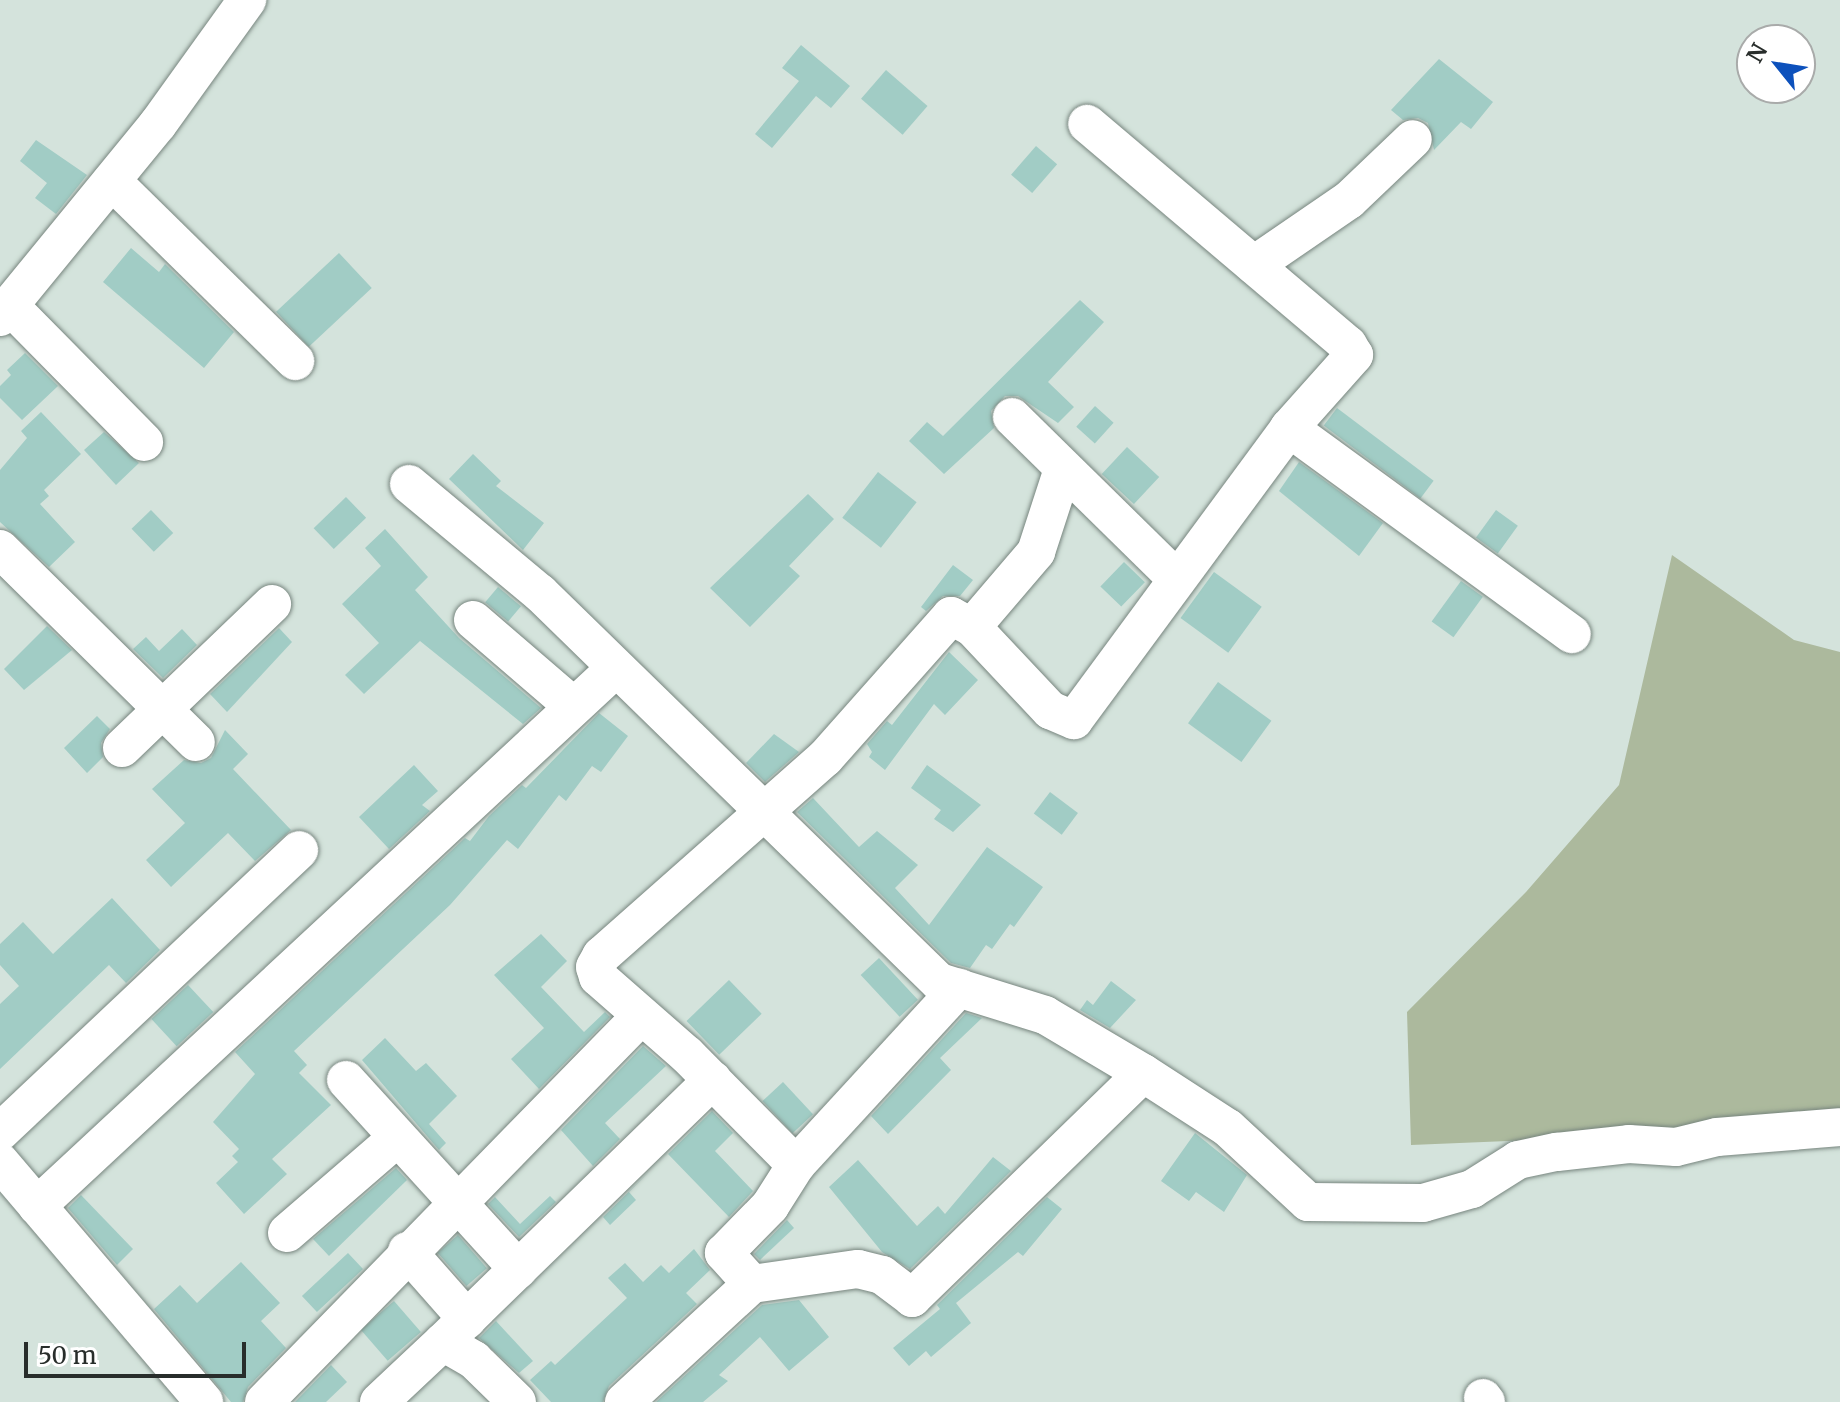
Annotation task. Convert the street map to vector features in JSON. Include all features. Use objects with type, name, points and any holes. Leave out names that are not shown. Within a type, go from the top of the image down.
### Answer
[{"type":"street","points":[[144,442],[5,312],[112,181],[247,0]]},
{"type":"street","points":[[796,1165],[712,1080],[598,977],[595,967],[601,956],[765,815],[825,758],[951,616],[972,627],[1050,710],[1074,720],[1289,428],[1354,355],[1348,345],[1087,124]]},
{"type":"street","points":[[1254,265],[1349,200],[1413,139]]},
{"type":"street","points":[[112,181],[295,361]]},
{"type":"street","points":[[1012,417],[1177,579]]},
{"type":"street","points":[[1289,428],[1572,634]]},
{"type":"street","points":[[972,627],[1036,552],[1063,469]]},
{"type":"street","points":[[409,484],[540,593],[939,982],[1045,1015],[1143,1073],[1228,1128],[1308,1202],[1423,1203],[1472,1189],[1518,1160],[1557,1152],[1629,1144],[1676,1147],[1717,1137],[1840,1127]]},
{"type":"street","points":[[0,549],[196,742]]},
{"type":"street","points":[[122,748],[272,604]]},
{"type":"street","points":[[473,620],[574,707]]},
{"type":"street","points":[[37,1206],[616,668]]},
{"type":"street","points":[[0,1132],[299,850]]},
{"type":"street","points":[[752,1284],[724,1253],[770,1206],[796,1165],[959,988]]},
{"type":"street","points":[[264,1402],[407,1251],[641,1016]]},
{"type":"street","points":[[624,1402],[752,1284],[858,1269],[882,1275],[912,1298],[1143,1073]]},
{"type":"street","points":[[346,1080],[396,1139],[518,1269]]},
{"type":"street","points":[[379,1402],[712,1080]]},
{"type":"street","points":[[287,1233],[396,1139]]},
{"type":"street","points":[[0,1162],[204,1402]]},
{"type":"street","points":[[407,1251],[474,1360],[517,1402]]},
{"type":"green space","points":[[1672,555],[1794,640],[1840,652],[1840,1127],[1411,1145],[1407,1012],[1526,892],[1619,785]]},
{"type":"building","points":[[801,45],[850,86],[831,108],[816,96],[772,148],[755,134],[799,81],[782,68]]},
{"type":"building","points":[[1439,59],[1493,102],[1471,129],[1461,122],[1434,150],[1428,123],[1418,118],[1403,120],[1391,110]]},
{"type":"building","points":[[886,70],[928,106],[903,135],[861,99]]},
{"type":"building","points":[[36,140],[87,175],[56,214],[35,198],[47,183],[20,161]]},
{"type":"building","points":[[1036,146],[1057,164],[1032,193],[1011,175]]},
{"type":"building","points":[[131,248],[159,272],[165,264],[234,332],[204,368],[103,282]]},
{"type":"building","points":[[339,253],[372,288],[309,347],[276,312]]},
{"type":"building","points":[[1080,300],[1104,322],[1048,382],[1074,407],[1058,423],[1018,396],[1005,396],[991,411],[994,428],[944,474],[909,441],[927,422],[943,436]]},
{"type":"building","points":[[25,353],[58,386],[22,420],[0,398],[0,386],[11,375],[7,370]]},
{"type":"building","points":[[1095,406],[1114,423],[1095,444],[1076,427]]},
{"type":"building","points":[[1337,408],[1434,481],[1420,498],[1324,426]]},
{"type":"building","points":[[41,412],[81,454],[44,490],[49,496],[40,504],[75,542],[49,567],[0,522],[0,470],[27,438],[21,431]]},
{"type":"building","points":[[104,432],[139,463],[116,485],[84,450]]},
{"type":"building","points":[[1127,447],[1159,477],[1134,504],[1102,474]]},
{"type":"building","points":[[473,454],[501,481],[496,486],[544,523],[523,550],[449,479]]},
{"type":"building","points":[[1299,462],[1383,523],[1359,556],[1279,491]]},
{"type":"building","points":[[878,472],[917,502],[881,548],[842,518]]},
{"type":"building","points":[[808,494],[834,519],[789,566],[800,576],[750,627],[710,588]]},
{"type":"building","points":[[346,497],[366,518],[334,549],[314,528]]},
{"type":"building","points":[[151,510],[173,533],[154,552],[132,529]]},
{"type":"building","points":[[1496,510],[1518,526],[1498,553],[1476,538]]},
{"type":"building","points":[[385,529],[428,577],[415,590],[459,638],[541,708],[523,724],[420,641],[364,694],[345,675],[379,643],[342,604],[381,566],[365,548]]},
{"type":"building","points":[[1124,562],[1145,582],[1121,607],[1100,586]]},
{"type":"building","points":[[953,565],[973,580],[960,596],[943,596],[926,611],[921,607]]},
{"type":"building","points":[[1214,572],[1262,607],[1228,653],[1180,618]]},
{"type":"building","points":[[1461,581],[1483,597],[1453,637],[1432,621]]},
{"type":"building","points":[[498,587],[521,606],[508,622],[485,602]]},
{"type":"building","points":[[47,626],[72,650],[24,690],[4,669]]},
{"type":"building","points":[[279,628],[292,642],[227,712],[210,694]]},
{"type":"building","points":[[182,629],[197,645],[163,678],[133,649],[146,637],[159,651]]},
{"type":"building","points":[[949,652],[978,680],[945,715],[934,704],[885,770],[869,757],[872,752],[867,744],[887,721],[892,725]]},
{"type":"building","points":[[1218,682],[1271,721],[1241,762],[1188,723]]},
{"type":"building","points":[[599,713],[628,736],[601,772],[592,766],[566,801],[559,795],[518,849],[507,840],[450,905],[294,1051],[307,1065],[299,1073],[331,1105],[272,1159],[287,1174],[244,1214],[216,1183],[238,1162],[232,1156],[239,1149],[213,1122],[255,1074],[235,1052],[465,838],[470,841],[489,816],[522,785],[526,788]]},
{"type":"building","points":[[97,716],[110,729],[101,743],[103,757],[87,773],[64,748]]},
{"type":"building","points":[[225,730],[248,754],[233,769],[291,830],[255,861],[228,833],[171,887],[146,860],[185,823],[152,789],[184,760],[201,763],[211,758]]},
{"type":"building","points":[[774,734],[799,752],[765,782],[746,763]]},
{"type":"building","points":[[414,765],[438,791],[422,805],[430,811],[389,849],[359,817]]},
{"type":"building","points":[[927,765],[981,805],[953,832],[934,819],[941,810],[911,788]]},
{"type":"building","points":[[1050,792],[1078,813],[1062,835],[1034,814]]},
{"type":"building","points":[[813,798],[859,847],[877,831],[918,865],[895,888],[929,925],[987,847],[1043,887],[1014,927],[1010,924],[992,949],[986,945],[970,968],[951,963],[797,812]]},
{"type":"building","points":[[112,898],[160,950],[126,983],[109,965],[0,1069],[0,1004],[19,986],[0,965],[0,944],[23,922],[53,954]]},
{"type":"building","points":[[541,934],[567,961],[541,987],[584,1032],[605,1012],[610,1017],[539,1089],[511,1059],[544,1028],[494,975]]},
{"type":"building","points":[[879,958],[918,1000],[900,1017],[861,975]]},
{"type":"building","points":[[729,980],[762,1014],[719,1055],[687,1021]]},
{"type":"building","points":[[1111,981],[1136,1000],[1110,1028],[1080,1010],[1087,1000],[1093,1005]]},
{"type":"building","points":[[188,985],[213,1012],[177,1046],[151,1019]]},
{"type":"building","points":[[966,1013],[982,1018],[940,1058],[951,1070],[888,1134],[871,1116]]},
{"type":"building","points":[[385,1038],[416,1071],[426,1063],[457,1096],[429,1124],[446,1143],[439,1150],[362,1060]]},
{"type":"building","points":[[643,1046],[666,1066],[605,1123],[620,1139],[593,1166],[561,1130]]},
{"type":"building","points":[[783,1082],[813,1114],[793,1133],[763,1101]]},
{"type":"building","points":[[712,1111],[733,1133],[715,1151],[753,1191],[729,1217],[668,1154]]},
{"type":"building","points":[[1195,1133],[1247,1175],[1224,1212],[1196,1192],[1189,1201],[1161,1181]]},
{"type":"building","points":[[993,1157],[1011,1171],[910,1269],[882,1252],[829,1187],[858,1160],[917,1226],[938,1206],[945,1214]]},
{"type":"building","points":[[396,1168],[407,1180],[329,1256],[313,1239]]},
{"type":"building","points":[[650,1171],[629,1192],[636,1200],[610,1225],[603,1217]]},
{"type":"building","points":[[81,1195],[133,1249],[117,1265],[68,1208]]},
{"type":"building","points":[[550,1196],[556,1202],[519,1237],[488,1204],[495,1197],[520,1224]]},
{"type":"building","points":[[1047,1197],[1062,1209],[1023,1256],[1018,1252],[956,1303],[971,1323],[931,1357],[926,1351],[909,1366],[893,1348],[940,1309],[937,1305]]},
{"type":"building","points":[[787,1220],[794,1228],[760,1260],[754,1254]]},
{"type":"building","points":[[458,1235],[487,1268],[466,1286],[438,1253]]},
{"type":"building","points":[[694,1249],[710,1270],[686,1293],[697,1304],[609,1386],[603,1402],[551,1402],[530,1380],[551,1361],[555,1365],[627,1298],[608,1278],[625,1263],[643,1282],[661,1265],[669,1273]]},
{"type":"building","points":[[348,1253],[363,1269],[317,1312],[302,1296]]},
{"type":"building","points":[[241,1262],[280,1303],[261,1321],[286,1348],[248,1387],[243,1402],[231,1402],[154,1309],[180,1285],[197,1303]]},
{"type":"building","points":[[799,1300],[829,1337],[789,1371],[760,1337],[719,1375],[728,1381],[703,1402],[656,1402],[762,1305]]},
{"type":"building","points":[[394,1301],[421,1332],[388,1361],[361,1330]]},
{"type":"building","points":[[496,1321],[533,1361],[519,1373],[479,1338]]},
{"type":"building","points":[[331,1365],[347,1382],[326,1402],[295,1402]]}]
